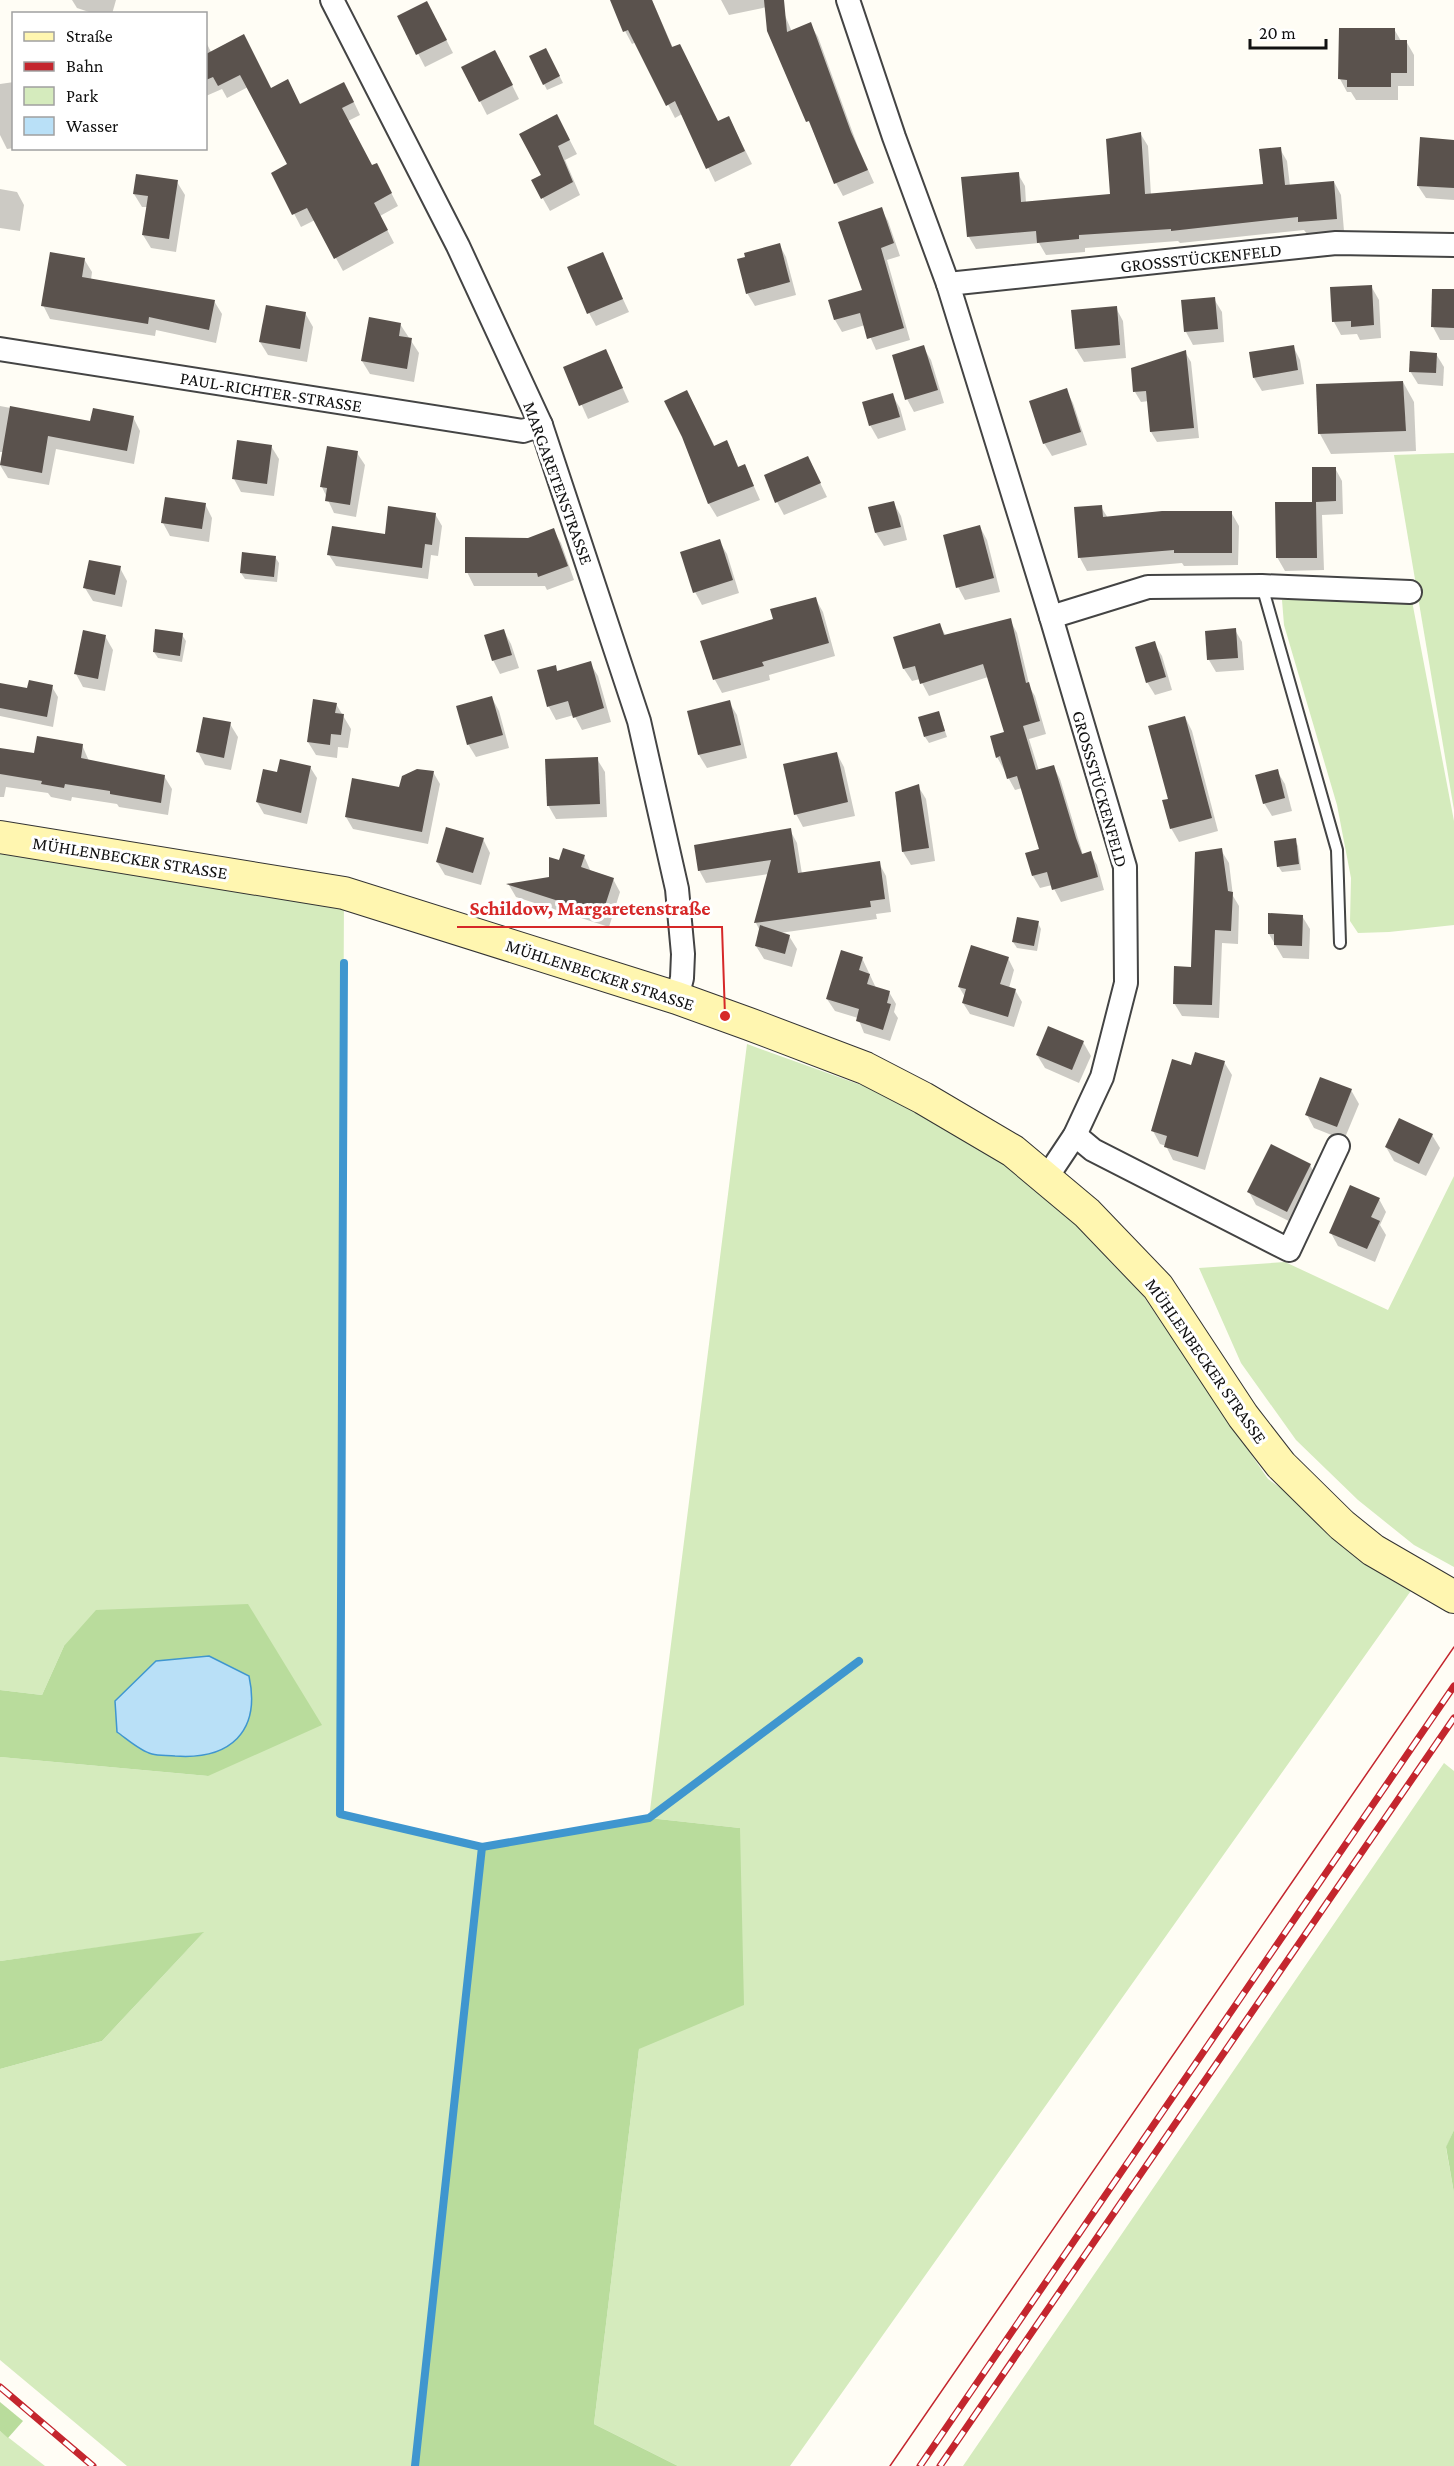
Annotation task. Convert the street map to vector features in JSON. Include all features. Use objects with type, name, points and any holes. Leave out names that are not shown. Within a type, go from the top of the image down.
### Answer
[{"type":"main road","name":"MÜHLENBECKER STRASSE","points":[[0,837],[344,893],[677,998],[865,1068],[923,1098],[1013,1151],[1087,1212],[1158,1287],[1243,1416],[1281,1465],[1342,1525],[1374,1550],[1454,1597]]},
{"type":"street","name":"MARGARETENSTRASSE","points":[[332,0],[458,246],[541,425],[639,721],[677,889],[683,954],[682,978],[677,998]]},
{"type":"street","name":"GROSSSTÜCKENFELD","points":[[848,0],[894,137],[948,284],[1051,617],[1125,867],[1126,983],[1102,1077],[1075,1135],[1047,1177]]},
{"type":"street","name":"GROSSSTÜCKENFELD","points":[[948,284],[1336,243],[1454,245]]},
{"type":"street","name":"PAUL-RICHTER-STRASSE","points":[[0,349],[523,431],[541,425]]},
{"type":"street","points":[[1051,617],[1148,587],[1262,586],[1410,592]]},
{"type":"street","points":[[1075,1135],[1093,1150],[1289,1250],[1338,1146]]},
{"type":"lane","points":[[1262,586],[1337,850],[1340,943]]},
{"type":"green space","points":[[1454,453],[1454,810],[1394,455]]},
{"type":"green space","points":[[1315,597],[1412,601],[1454,821],[1454,925],[1358,933],[1350,921],[1351,878],[1337,805],[1284,625],[1282,600]]},
{"type":"green space","points":[[0,837],[344,893],[340,1813],[482,1847],[416,2466],[127,2466],[0,2360],[0,2069],[102,2041],[203,1933],[0,1961],[0,1757],[208,1776],[64,1646],[42,1695],[0,1690]]},
{"type":"green space","points":[[747,1044],[858,1084],[923,1098],[1047,1177],[1144,1297],[1268,1479],[1369,1550],[1420,1578],[790,2466],[678,2466],[594,2424],[639,2049],[740,1828],[649,1818]]},
{"type":"green space","points":[[1454,1176],[1454,1567],[1414,1545],[1358,1500],[1296,1440],[1241,1363],[1199,1268],[1285,1262],[1388,1310]]},
{"type":"green space","points":[[248,1604],[322,1725],[208,1776],[0,1757],[0,1690],[42,1695],[64,1646],[96,1610]]},
{"type":"green space","points":[[1444,1763],[1454,1771],[1454,2130],[1446,2148],[1454,2193],[1454,2466],[963,2466]]},
{"type":"green space","points":[[649,1818],[740,1828],[744,2005],[639,2049],[594,2424],[678,2466],[416,2466],[482,1847]]},
{"type":"green space","points":[[204,1932],[102,2041],[0,2069],[0,1961]]},
{"type":"green space","points":[[1454,2130],[1454,2193],[1446,2147]]},
{"type":"green space","points":[[0,2402],[23,2421],[8,2438],[0,2431]]},
{"type":"green space","points":[[0,2431],[45,2466],[0,2466]]},
{"type":"water","points":[[209,1656],[249,1676],[252,1696],[250,1713],[245,1727],[237,1738],[226,1747],[211,1753],[194,1756],[161,1755],[143,1750],[117,1732],[115,1701],[156,1661]]},
{"type":"building","points":[[610,0],[652,0],[672,47],[680,44],[718,121],[729,116],[745,151],[706,169],[675,101],[666,106],[628,30],[623,32]]},
{"type":"building","points":[[764,0],[784,0],[787,32],[811,22],[851,132],[868,170],[834,184],[809,121],[806,122],[767,31]]},
{"type":"building","points":[[427,1],[447,40],[416,55],[397,16]]},
{"type":"building","points":[[1339,28],[1395,28],[1395,40],[1407,40],[1407,73],[1391,73],[1391,87],[1347,87],[1347,80],[1338,79]]},
{"type":"building","points":[[244,34],[271,88],[288,79],[300,104],[344,82],[354,102],[342,108],[372,165],[377,163],[392,193],[374,203],[388,230],[334,259],[307,208],[292,215],[271,173],[287,164],[240,75],[218,86],[213,77],[207,80],[207,53]]},
{"type":"building","points":[[546,48],[560,76],[543,85],[529,56]]},
{"type":"building","points":[[495,50],[513,85],[479,102],[461,67]]},
{"type":"building","points":[[557,114],[570,140],[558,146],[573,182],[541,199],[531,180],[541,175],[519,134]]},
{"type":"building","points":[[1141,132],[1145,194],[1263,184],[1259,149],[1281,147],[1285,185],[1334,181],[1337,219],[1298,222],[1298,217],[1171,231],[1171,229],[1079,235],[1079,239],[1037,243],[1036,231],[967,237],[961,177],[1019,172],[1021,202],[1110,194],[1106,139]]},
{"type":"building","points":[[1420,137],[1454,140],[1454,188],[1417,186]]},
{"type":"building","points":[[136,174],[178,180],[169,239],[142,235],[148,196],[133,194]]},
{"type":"building","points":[[882,207],[894,243],[881,248],[904,328],[867,339],[860,313],[834,320],[828,300],[862,290],[838,222]]},
{"type":"building","points":[[780,243],[790,282],[746,294],[737,259],[745,257],[744,253]]},
{"type":"building","points":[[50,252],[85,258],[82,277],[215,300],[209,330],[149,317],[148,324],[41,306]]},
{"type":"building","points":[[603,252],[623,299],[587,314],[567,267]]},
{"type":"building","points":[[1372,285],[1374,325],[1351,327],[1351,321],[1332,322],[1330,287]]},
{"type":"building","points":[[1432,289],[1454,289],[1454,328],[1431,327]]},
{"type":"building","points":[[1215,297],[1218,329],[1184,332],[1181,300]]},
{"type":"building","points":[[266,305],[306,312],[300,349],[259,342]]},
{"type":"building","points":[[1117,306],[1120,345],[1075,349],[1071,310]]},
{"type":"building","points":[[369,317],[401,323],[399,336],[412,338],[407,369],[361,361]]},
{"type":"building","points":[[924,345],[938,390],[905,400],[892,355]]},
{"type":"building","points":[[1294,345],[1298,370],[1253,378],[1249,352]]},
{"type":"building","points":[[606,349],[623,388],[579,406],[563,367]]},
{"type":"building","points":[[1186,350],[1194,428],[1150,432],[1146,391],[1133,392],[1131,368]]},
{"type":"building","points":[[1410,351],[1437,353],[1436,373],[1409,372]]},
{"type":"building","points":[[1403,381],[1406,431],[1318,434],[1316,384]]},
{"type":"building","points":[[1067,388],[1081,432],[1043,444],[1029,401]]},
{"type":"building","points":[[687,390],[714,446],[727,440],[738,467],[745,464],[754,486],[708,504],[682,437],[664,401]]},
{"type":"building","points":[[893,393],[900,417],[869,426],[862,402]]},
{"type":"building","points":[[10,406],[90,421],[93,408],[134,416],[127,451],[48,436],[42,473],[0,465]]},
{"type":"building","points":[[237,440],[272,445],[267,484],[232,479]]},
{"type":"building","points":[[327,446],[358,451],[350,505],[325,501],[327,488],[320,487]]},
{"type":"building","points":[[808,456],[821,483],[775,503],[764,475]]},
{"type":"building","points":[[1312,467],[1336,467],[1336,501],[1316,502],[1317,558],[1276,558],[1275,502],[1312,502]]},
{"type":"building","points":[[165,497],[206,503],[202,529],[161,523]]},
{"type":"building","points":[[894,501],[901,527],[875,533],[868,507]]},
{"type":"building","points":[[1102,505],[1103,517],[1162,511],[1232,511],[1232,553],[1174,553],[1174,550],[1078,558],[1074,507]]},
{"type":"building","points":[[388,506],[436,513],[432,545],[425,544],[422,568],[327,555],[332,526],[385,534]]},
{"type":"building","points":[[980,525],[994,578],[956,588],[943,535]]},
{"type":"building","points":[[554,528],[568,566],[538,577],[537,573],[465,573],[465,537],[528,538]]},
{"type":"building","points":[[720,539],[733,580],[693,593],[680,552]]},
{"type":"building","points":[[242,552],[276,556],[274,577],[240,573]]},
{"type":"building","points":[[89,560],[121,566],[115,595],[83,588]]},
{"type":"building","points":[[816,597],[829,643],[762,662],[764,666],[713,680],[700,641],[773,619],[770,609]]},
{"type":"building","points":[[1011,618],[1026,683],[1029,682],[1040,721],[1023,726],[1036,770],[1054,765],[1082,854],[1091,851],[1098,877],[1052,890],[1047,872],[1032,876],[1025,853],[1039,849],[1017,776],[1007,779],[1000,756],[996,758],[990,736],[1004,732],[983,664],[920,684],[915,666],[903,669],[893,637],[940,623],[944,635]]},
{"type":"building","points":[[1236,628],[1238,658],[1207,660],[1205,631]]},
{"type":"building","points":[[155,629],[183,633],[180,656],[153,652]]},
{"type":"building","points":[[504,629],[512,655],[492,661],[484,635]]},
{"type":"building","points":[[83,630],[106,635],[98,679],[74,674]]},
{"type":"building","points":[[1155,641],[1166,677],[1146,683],[1135,647]]},
{"type":"building","points":[[591,661],[604,708],[573,718],[568,701],[547,707],[537,670],[556,665],[557,671]]},
{"type":"building","points":[[29,680],[53,685],[47,717],[0,708],[0,683],[27,688]]},
{"type":"building","points":[[492,696],[503,735],[467,745],[456,706]]},
{"type":"building","points":[[313,699],[337,703],[335,713],[344,714],[341,735],[331,734],[330,745],[307,742]]},
{"type":"building","points":[[730,700],[741,745],[698,755],[687,711]]},
{"type":"building","points":[[939,711],[945,731],[924,737],[918,717]]},
{"type":"building","points":[[1185,716],[1212,818],[1170,829],[1162,800],[1168,799],[1148,726]]},
{"type":"building","points":[[203,717],[231,722],[224,758],[196,752]]},
{"type":"building","points":[[37,736],[83,744],[81,758],[165,775],[161,803],[110,794],[110,791],[65,784],[64,788],[41,784],[42,781],[0,774],[0,748],[34,753]]},
{"type":"building","points":[[837,752],[848,802],[794,815],[783,764]]},
{"type":"building","points":[[598,757],[600,804],[547,806],[545,759]]},
{"type":"building","points":[[280,759],[311,766],[301,813],[256,802],[263,769],[277,772]]},
{"type":"building","points":[[417,769],[434,771],[422,832],[345,817],[352,778],[399,787],[402,776]]},
{"type":"building","points":[[1278,769],[1285,798],[1263,804],[1255,775]]},
{"type":"building","points":[[919,784],[929,848],[902,852],[895,792]]},
{"type":"building","points":[[446,827],[484,838],[473,873],[436,862]]},
{"type":"building","points":[[791,828],[798,873],[880,861],[885,899],[870,901],[871,907],[754,923],[771,860],[698,871],[694,845]]},
{"type":"building","points":[[1296,838],[1299,864],[1277,867],[1274,841]]},
{"type":"building","points":[[563,848],[585,855],[581,867],[614,878],[602,915],[506,884],[549,877],[549,857],[559,860]]},
{"type":"building","points":[[1222,848],[1228,891],[1233,892],[1231,931],[1215,930],[1212,1005],[1173,1004],[1174,966],[1191,967],[1195,852]]},
{"type":"building","points":[[1268,913],[1303,915],[1302,946],[1274,945],[1274,934],[1268,934]]},
{"type":"building","points":[[1017,917],[1039,921],[1034,946],[1012,942]]},
{"type":"building","points":[[760,925],[790,935],[785,954],[755,946]]},
{"type":"building","points":[[971,945],[1009,957],[1000,984],[1016,989],[1008,1017],[962,1003],[966,989],[958,987]]},
{"type":"building","points":[[841,950],[863,957],[859,970],[870,974],[867,984],[890,991],[887,1003],[891,1004],[883,1030],[856,1021],[859,1009],[826,999]]},
{"type":"building","points":[[1048,1026],[1084,1041],[1072,1070],[1036,1055]]},
{"type":"building","points":[[1195,1052],[1225,1061],[1198,1157],[1164,1147],[1167,1136],[1151,1131],[1172,1059],[1191,1065]]},
{"type":"building","points":[[1320,1077],[1352,1089],[1337,1127],[1305,1115]]},
{"type":"building","points":[[1399,1118],[1433,1134],[1419,1164],[1385,1147]]},
{"type":"building","points":[[1271,1144],[1311,1164],[1287,1212],[1247,1192]]},
{"type":"building","points":[[1350,1185],[1380,1198],[1371,1217],[1380,1221],[1367,1249],[1329,1233]]},
{"type":"waterway","points":[[344,963],[340,1814],[482,1847],[415,2466]]},
{"type":"waterway","points":[[482,1847],[649,1818],[859,1661]]},
{"type":"tram line","points":[[890,2466],[1454,1647]]},
{"type":"railway","points":[[920,2466],[1454,1686]]},
{"type":"railway","points":[[940,2466],[1454,1718]]},
{"type":"railway","points":[[0,2387],[93,2466]]},
{"type":"place","name":"Schildow, Margaretenstraße","points":[[725,1016]]}]
